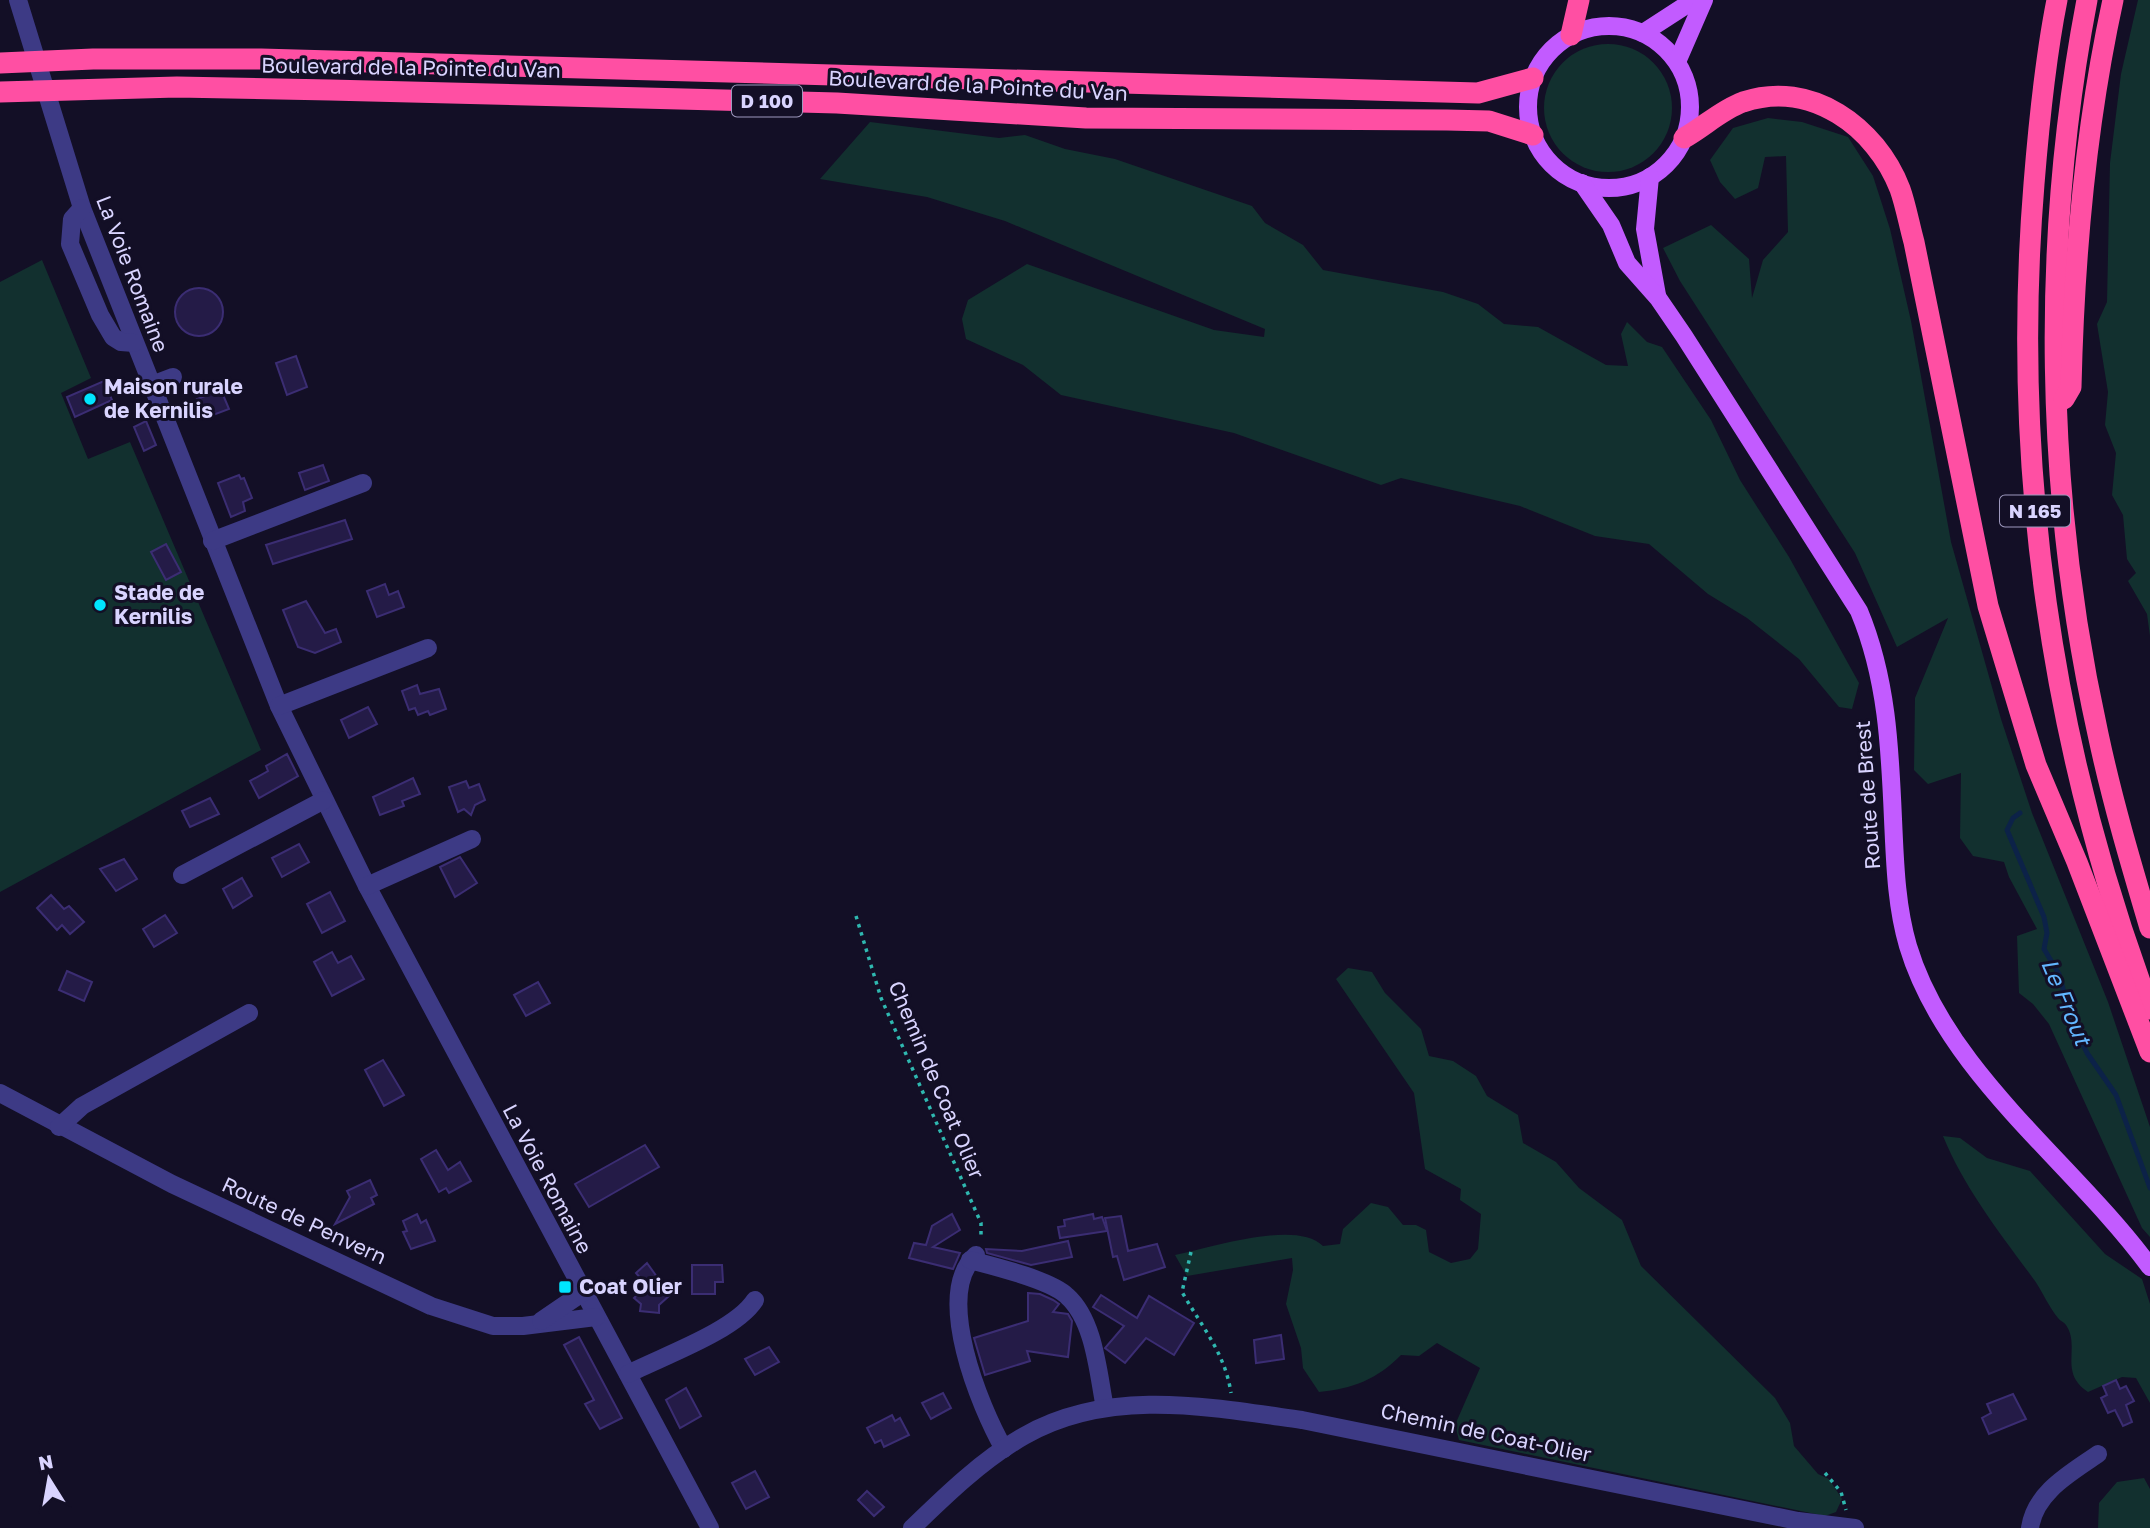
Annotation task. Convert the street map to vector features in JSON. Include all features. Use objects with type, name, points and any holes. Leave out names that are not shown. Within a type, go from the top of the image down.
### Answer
[{"type":"highway","points":[[1571,35],[1579,0]]},
{"type":"highway","name":"N 165","points":[[2057,0],[2040,115],[2028,282],[2028,406],[2037,542],[2052,646],[2073,756],[2107,882],[2150,1009]]},
{"type":"highway","name":"N 165","points":[[2087,0],[2068,119],[2058,233],[2055,354],[2065,518],[2085,670],[2115,806],[2150,928]]},
{"type":"highway","points":[[2058,410],[2071,387],[2075,267],[2085,163],[2113,0]]},
{"type":"highway","name":"Boulevard de la Pointe du Van","points":[[0,63],[93,59],[261,60],[1478,93],[1533,78]]},
{"type":"highway","name":"Boulevard de la Pointe du Van","points":[[0,92],[177,87],[824,103],[1086,118],[1461,120],[1489,121],[1532,135]]},
{"type":"highway","points":[[1684,138],[1740,103],[1766,97],[1796,96],[1825,106],[1852,122],[1874,143],[1892,172],[1901,191],[1914,242],[1988,606],[2003,661],[2036,765],[2077,862],[2150,1052]]},
{"type":"main road","points":[[1643,33],[1694,0]]},
{"type":"main road","points":[[1677,62],[1704,0]]},
{"type":"main road","points":[[1607,26],[1643,33],[1662,45],[1677,62],[1688,86],[1690,113],[1684,138],[1675,153],[1650,177],[1630,185],[1608,188],[1583,183],[1553,166],[1532,135],[1527,107],[1533,78],[1548,53],[1571,35],[1607,26]]},
{"type":"main road","name":"Route de Brest","points":[[1650,177],[1645,229],[1648,259],[1658,298]]},
{"type":"main road","name":"Route de Brest","points":[[1583,183],[1611,225],[1626,263],[1658,298],[1830,562],[1867,630],[1878,668],[1888,728],[1899,900],[1909,948],[1926,990],[1955,1038],[1981,1073],[2150,1266]]},
{"type":"street","name":"La Voie Romaine","points":[[18,1],[82,208],[279,706],[367,886],[582,1293],[710,1528]]},
{"type":"street","points":[[152,385],[173,377]]},
{"type":"street","points":[[212,541],[363,483]]},
{"type":"street","points":[[279,706],[428,648]]},
{"type":"street","points":[[182,875],[324,800]]},
{"type":"street","points":[[367,886],[472,839]]},
{"type":"street","points":[[59,1127],[82,1106],[249,1013]]},
{"type":"street","name":"Route de Penvern","points":[[0,1093],[59,1127],[431,1306],[493,1325],[596,1317]]},
{"type":"street","points":[[1004,1449],[980,1395],[959,1322],[961,1278],[973,1257],[1051,1286],[1069,1297],[1079,1311],[1087,1331],[1105,1408]]},
{"type":"street","name":"Route de Penvern","points":[[538,1322],[582,1293]]},
{"type":"street","points":[[628,1374],[727,1326],[744,1315],[755,1300]]},
{"type":"street","name":"Chemin de Coat-Olier","points":[[912,1528],[977,1469],[1004,1449],[1059,1420],[1105,1408],[1149,1404],[1231,1410],[1376,1434],[1798,1521],[1849,1527]]},
{"type":"street","points":[[2030,1528],[2034,1512],[2046,1493],[2098,1454]]},
{"type":"path","name":"Chemin de Coat Olier","points":[[856,916],[881,998],[981,1223],[982,1232],[973,1257]]},
{"type":"path","points":[[1191,1252],[1182,1292],[1214,1339],[1223,1360],[1231,1393],[1231,1410]]},
{"type":"path","points":[[1825,1474],[1841,1492],[1849,1527]]},
{"type":"green space","points":[[2138,0],[2150,0],[2150,636],[2147,614],[2128,581],[2136,573],[2127,559],[2123,515],[2112,495],[2116,453],[2105,425],[2108,392],[2097,324],[2107,302],[2110,163],[2121,74]]},
{"type":"green space","points":[[1608,44],[1632,49],[1653,63],[1667,84],[1672,108],[1667,132],[1653,153],[1632,167],[1608,172],[1584,167],[1563,153],[1549,132],[1544,108],[1549,84],[1563,63],[1584,49]]},
{"type":"green space","points":[[1768,118],[1802,122],[1848,137],[1873,176],[1890,229],[1911,321],[1951,542],[2001,719],[2032,813],[2108,1002],[2150,1127],[2150,1237],[2142,1228],[2049,1024],[2033,1004],[2019,993],[2017,936],[2037,929],[2009,877],[2004,862],[1973,856],[1960,838],[1961,773],[1928,784],[1914,770],[1915,698],[1948,618],[1897,647],[1855,553],[1680,281],[1663,248],[1711,225],[1749,259],[1752,298],[1763,260],[1788,232],[1786,156],[1765,157],[1758,188],[1735,199],[1720,182],[1710,160],[1733,128]]},
{"type":"green space","points":[[870,122],[999,138],[1025,135],[1065,149],[1115,159],[1252,206],[1265,223],[1303,245],[1323,270],[1443,292],[1478,304],[1504,324],[1538,327],[1606,365],[1628,366],[1621,334],[1627,322],[1647,342],[1662,347],[1711,420],[1740,480],[1789,557],[1859,683],[1852,709],[1839,707],[1799,659],[1747,618],[1708,594],[1649,544],[1595,536],[1520,506],[1401,478],[1381,485],[1234,433],[1061,395],[1023,365],[966,339],[962,319],[968,300],[1027,264],[1214,330],[1264,337],[1265,329],[1005,221],[927,197],[820,179]]},
{"type":"green space","name":"Stade de Kernilis","points":[[42,260],[91,378],[61,393],[88,459],[130,442],[261,750],[0,892],[0,282]]},
{"type":"green space","points":[[1348,968],[1372,972],[1385,993],[1421,1029],[1429,1056],[1453,1061],[1476,1076],[1487,1096],[1518,1115],[1523,1143],[1556,1162],[1579,1188],[1622,1220],[1641,1266],[1775,1398],[1790,1423],[1794,1446],[1818,1474],[1829,1479],[1842,1499],[1836,1512],[1825,1516],[1459,1440],[1455,1425],[1480,1368],[1437,1343],[1419,1356],[1401,1355],[1364,1381],[1319,1392],[1303,1368],[1301,1348],[1286,1304],[1293,1270],[1292,1258],[1187,1276],[1175,1255],[1231,1242],[1274,1235],[1294,1235],[1310,1238],[1323,1246],[1340,1244],[1343,1229],[1371,1203],[1388,1207],[1403,1225],[1416,1225],[1426,1230],[1429,1252],[1451,1263],[1470,1259],[1478,1249],[1481,1214],[1460,1200],[1461,1189],[1425,1169],[1414,1093],[1336,979]]},
{"type":"green space","points":[[1943,1136],[1960,1138],[1987,1158],[2030,1171],[2105,1254],[2142,1279],[2150,1304],[2150,1403],[2136,1378],[2122,1377],[2088,1392],[2079,1384],[2072,1368],[2072,1342],[2066,1325],[2055,1314],[2035,1281],[1984,1211]]},
{"type":"green space","points":[[2144,1478],[2150,1489],[2150,1528],[2098,1528],[2099,1503],[2117,1482]]},
{"type":"building","points":[[199,288],[216,295],[223,312],[216,329],[199,336],[182,329],[175,312],[182,295]]},
{"type":"building","points":[[296,356],[307,387],[287,395],[276,363]]},
{"type":"building","name":"Maison rurale de Kernilis","points":[[104,381],[112,400],[75,417],[67,397]]},
{"type":"building","points":[[221,390],[229,409],[205,418],[197,399]]},
{"type":"building","points":[[146,421],[156,445],[144,451],[134,427]]},
{"type":"building","points":[[323,465],[329,481],[305,490],[299,473]]},
{"type":"building","points":[[239,475],[241,479],[244,478],[252,498],[243,502],[245,511],[231,517],[218,483]]},
{"type":"building","points":[[345,520],[352,539],[273,564],[266,545]]},
{"type":"building","points":[[166,544],[181,572],[166,580],[151,552]]},
{"type":"building","points":[[385,584],[389,595],[398,591],[404,607],[377,617],[367,591]]},
{"type":"building","points":[[306,601],[325,633],[336,629],[341,642],[315,653],[298,647],[283,610]]},
{"type":"building","points":[[417,685],[420,694],[439,689],[446,709],[430,715],[428,711],[418,715],[415,708],[409,710],[402,691]]},
{"type":"building","points":[[368,707],[377,724],[349,738],[341,720]]},
{"type":"building","points":[[287,754],[298,776],[259,798],[250,781],[268,771],[266,766]]},
{"type":"building","points":[[413,778],[420,794],[402,801],[404,806],[380,815],[373,797]]},
{"type":"building","points":[[466,781],[469,788],[479,784],[485,800],[475,805],[471,815],[464,809],[458,812],[449,787]]},
{"type":"building","points":[[210,798],[219,814],[190,827],[182,811]]},
{"type":"building","points":[[299,844],[309,862],[282,877],[272,858]]},
{"type":"building","points":[[460,857],[477,883],[455,897],[440,867]]},
{"type":"building","points":[[124,859],[137,879],[116,891],[100,869]]},
{"type":"building","points":[[242,878],[252,896],[233,908],[223,889]]},
{"type":"building","points":[[330,892],[345,921],[322,933],[307,904]]},
{"type":"building","points":[[51,895],[64,909],[69,906],[84,922],[70,934],[62,925],[57,930],[37,908]]},
{"type":"building","points":[[165,915],[177,933],[154,947],[143,929]]},
{"type":"building","points":[[332,952],[338,963],[351,956],[364,979],[332,996],[314,962]]},
{"type":"building","points":[[67,971],[92,982],[84,1001],[59,990]]},
{"type":"building","points":[[538,982],[550,1003],[526,1016],[514,995]]},
{"type":"building","points":[[383,1060],[404,1095],[384,1106],[365,1070]]},
{"type":"building","points":[[645,1145],[659,1167],[589,1207],[575,1184]]},
{"type":"building","points":[[436,1150],[448,1170],[460,1162],[471,1181],[449,1193],[446,1188],[439,1192],[421,1159]]},
{"type":"building","points":[[370,1180],[377,1195],[371,1198],[374,1204],[335,1224],[350,1197],[347,1191]]},
{"type":"building","points":[[417,1214],[421,1223],[426,1220],[435,1241],[411,1249],[403,1232],[407,1231],[403,1221]]},
{"type":"building","points":[[952,1214],[960,1230],[933,1247],[960,1253],[953,1269],[909,1258],[914,1243],[926,1245],[932,1226]]},
{"type":"building","points":[[1093,1214],[1094,1219],[1102,1217],[1107,1231],[1060,1238],[1058,1227],[1065,1226],[1064,1220]]},
{"type":"building","points":[[1121,1216],[1128,1251],[1157,1244],[1165,1267],[1124,1280],[1117,1256],[1113,1257],[1105,1218]]},
{"type":"building","points":[[1068,1241],[1072,1257],[1031,1265],[987,1253],[986,1249],[1022,1251]]},
{"type":"building","points":[[647,1263],[670,1295],[659,1305],[659,1313],[640,1311],[641,1304],[634,1298],[647,1286],[636,1273]]},
{"type":"building","points":[[692,1265],[722,1265],[723,1282],[715,1282],[715,1294],[692,1294]]},
{"type":"building","points":[[1028,1293],[1040,1294],[1053,1300],[1059,1304],[1053,1312],[1068,1314],[1072,1321],[1068,1357],[1027,1351],[1030,1361],[985,1375],[974,1338],[1028,1321]]},
{"type":"building","points":[[1101,1295],[1137,1318],[1149,1296],[1194,1323],[1174,1355],[1146,1338],[1125,1363],[1105,1348],[1124,1326],[1093,1307]]},
{"type":"building","points":[[1281,1335],[1284,1359],[1256,1363],[1254,1340]]},
{"type":"building","points":[[579,1337],[622,1418],[600,1429],[585,1404],[594,1400],[564,1345]]},
{"type":"building","points":[[769,1347],[779,1362],[755,1375],[745,1359]]},
{"type":"building","points":[[2116,1380],[2120,1389],[2126,1386],[2134,1401],[2126,1405],[2132,1422],[2123,1426],[2115,1410],[2108,1413],[2101,1398],[2107,1395],[2103,1386]]},
{"type":"building","points":[[686,1388],[701,1416],[680,1428],[666,1400]]},
{"type":"building","points":[[943,1393],[951,1408],[931,1419],[922,1403]]},
{"type":"building","points":[[2013,1394],[2026,1419],[1989,1434],[1982,1418],[1991,1413],[1987,1404]]},
{"type":"building","points":[[892,1415],[895,1421],[900,1418],[909,1435],[884,1447],[881,1440],[875,1443],[867,1428]]},
{"type":"building","points":[[755,1471],[769,1497],[746,1509],[732,1483]]},
{"type":"building","points":[[867,1491],[884,1507],[874,1516],[858,1500]]},
{"type":"waterway","name":"Le Frout","points":[[2020,813],[2013,818],[2007,830],[2044,917],[2047,933],[2044,949],[2059,974],[2072,1022],[2087,1053],[2116,1095],[2150,1188]]},
{"type":"place","name":"Maison rurale de Kernilis","points":[[90,399]]},
{"type":"place","name":"Stade de Kernilis","points":[[100,605]]},
{"type":"place","name":"Coat Olier","points":[[565,1287]]}]
